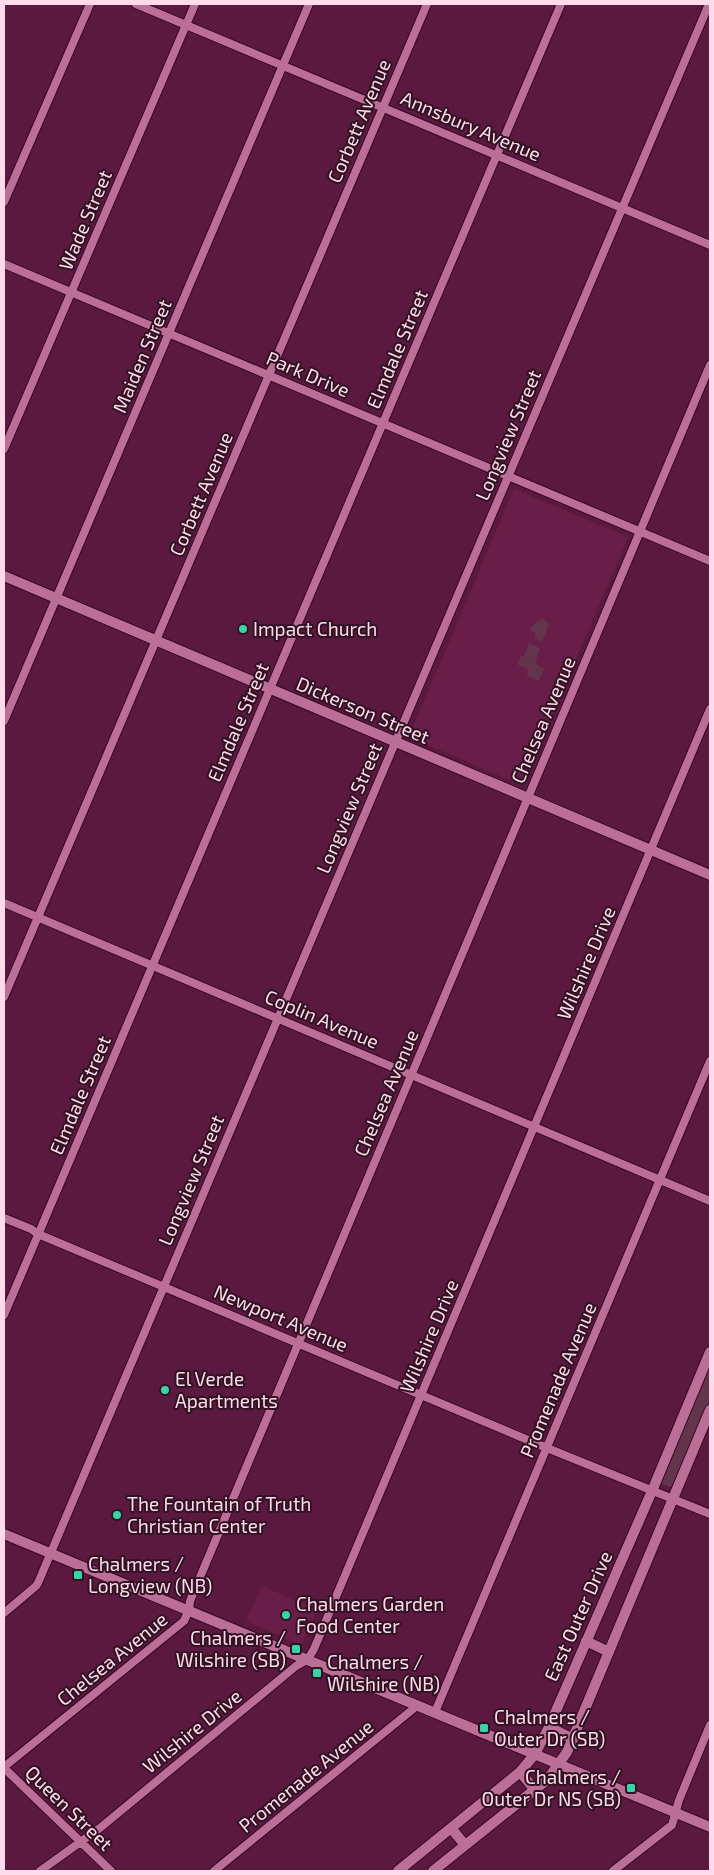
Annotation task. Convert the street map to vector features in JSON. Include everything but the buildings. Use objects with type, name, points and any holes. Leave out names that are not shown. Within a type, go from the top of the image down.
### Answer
[{"type":"street","points":[[4,202],[90,4]]},
{"type":"street","name":"Annsbury Avenue","points":[[136,4],[710,245]]},
{"type":"street","name":"Wade Street","points":[[4,449],[195,4]]},
{"type":"street","name":"Maiden Street","points":[[4,721],[309,4]]},
{"type":"street","name":"Corbett Avenue","points":[[4,997],[427,4]]},
{"type":"street","name":"Elmdale Street","points":[[4,1315],[561,4]]},
{"type":"street","name":"Longview Street","points":[[4,1613],[36,1586],[709,4]]},
{"type":"street","name":"Park Drive","points":[[4,264],[710,561]]},
{"type":"street","name":"Chelsea Avenue","points":[[4,1767],[184,1621],[189,1610],[190,1601],[710,365]]},
{"type":"street","name":"Dickerson Street","points":[[4,576],[710,875]]},
{"type":"street","name":"Wilshire Drive","points":[[40,1871],[80,1842],[298,1665],[308,1659],[710,709]]},
{"type":"street","name":"Coplin Avenue","points":[[4,903],[710,1201]]},
{"type":"street","name":"Promenade Avenue","points":[[435,1712],[710,1061]]},
{"type":"street","name":"Newport Avenue","points":[[4,1218],[546,1448],[673,1499]]},
{"type":"street","name":"East Outer Drive","points":[[398,1871],[520,1772],[535,1754],[549,1727],[652,1491],[710,1352]]},
{"type":"street","points":[[433,1871],[535,1790],[553,1774],[567,1752],[710,1410]]},
{"type":"street","points":[[673,1499],[710,1514]]},
{"type":"street","points":[[4,1534],[710,1827]]},
{"type":"street","points":[[586,1641],[610,1652]]},
{"type":"street","name":"Promenade Avenue","points":[[214,1871],[418,1705]]},
{"type":"street","points":[[613,1871],[672,1824],[679,1800],[710,1725]]},
{"type":"street","points":[[549,1727],[573,1739]]},
{"type":"street","name":"Queen Street","points":[[4,1767],[111,1871]]},
{"type":"street","points":[[520,1772],[535,1790]]},
{"type":"street","points":[[451,1828],[465,1845]]},
{"type":"shaded area","points":[[514,489],[628,537],[522,785],[409,737]]},
{"type":"shaded area","points":[[543,619],[549,624],[542,642],[534,638],[536,633],[529,630],[535,623]]},
{"type":"shaded area","points":[[529,643],[540,648],[535,663],[544,669],[539,681],[527,676],[528,669],[518,665]]},
{"type":"shaded area","points":[[710,1365],[710,1399],[674,1485],[670,1487],[662,1484],[661,1481]]},
{"type":"shaded area","points":[[262,1586],[317,1610],[301,1645],[246,1621]]},
{"type":"place","name":"Impact Church","points":[[243,629]]},
{"type":"place","name":"El Verde Apartments","points":[[165,1390]]},
{"type":"place","name":"The Fountain of Truth Christian Center","points":[[117,1515]]},
{"type":"place","name":"Chalmers / Longview (NB)","points":[[78,1575]]},
{"type":"place","name":"Chalmers Garden Food Center","points":[[286,1615]]},
{"type":"place","name":"Chalmers / Wilshire (SB)","points":[[296,1649]]},
{"type":"place","name":"Chalmers / Wilshire (NB)","points":[[317,1673]]},
{"type":"place","name":"Chalmers / Outer Dr (SB)","points":[[484,1728]]},
{"type":"place","name":"Chalmers / Outer Dr NS (SB)","points":[[631,1788]]}]
